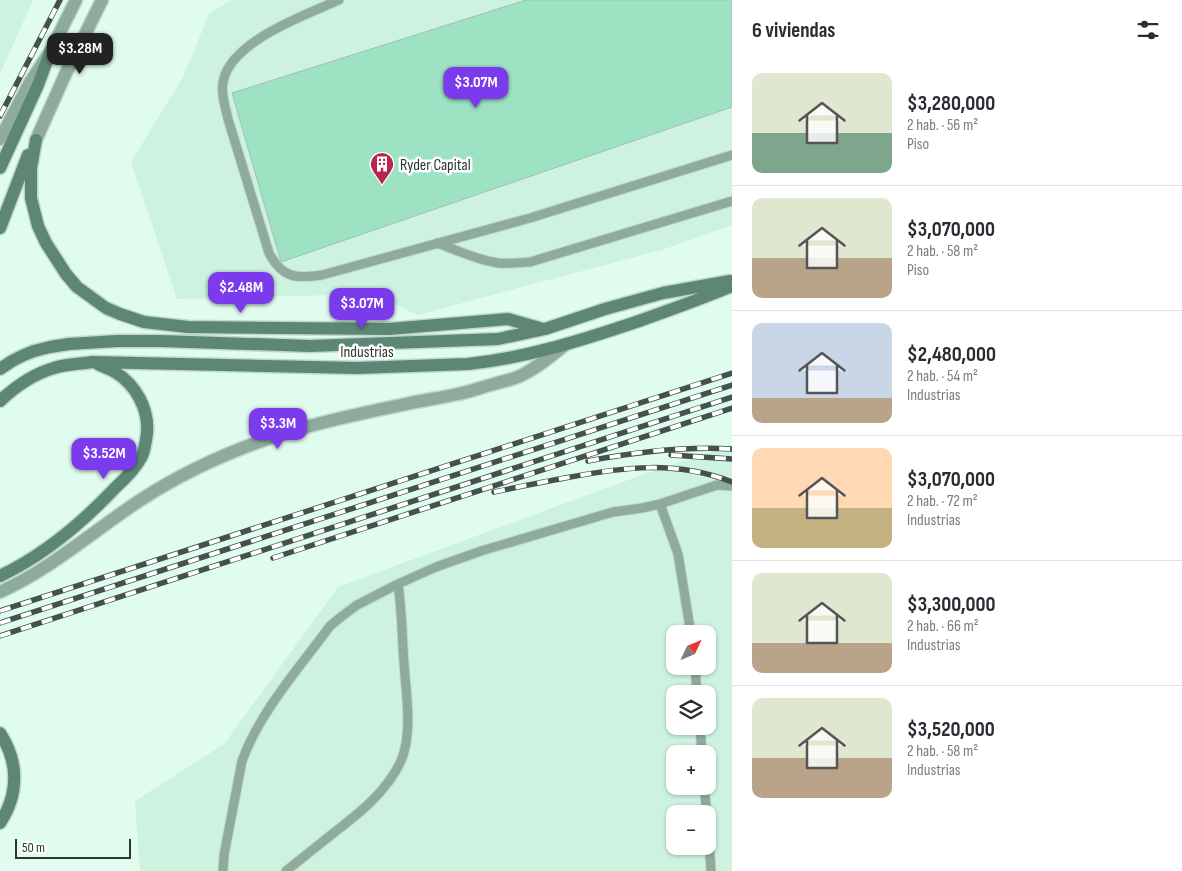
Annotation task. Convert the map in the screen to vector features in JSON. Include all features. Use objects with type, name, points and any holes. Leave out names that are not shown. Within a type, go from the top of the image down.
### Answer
[{"type":"main road","points":[[0,168],[38,85],[51,50]]},
{"type":"main road","points":[[0,228],[21,172],[36,140]]},
{"type":"main road","points":[[36,140],[31,168],[31,198],[38,226],[46,243],[66,274],[88,296],[106,308],[120,314],[144,322],[188,327],[389,329],[508,319],[545,329]]},
{"type":"main road","name":"Industrias","points":[[0,369],[34,351],[50,347],[117,341],[161,340],[310,346],[498,339],[545,329],[604,309],[663,293],[732,280]]},
{"type":"main road","name":"Industrias","points":[[0,401],[26,380],[41,373],[54,368],[93,362],[357,368],[486,362],[566,344],[604,333],[732,286]]},
{"type":"main road","points":[[0,576],[48,546],[78,523],[126,477],[142,455],[148,425],[139,396],[115,372],[93,362]]},
{"type":"main road","points":[[0,733],[12,756],[14,778],[10,803],[0,823]]},
{"type":"street","points":[[0,139],[29,84],[51,50],[76,0]]},
{"type":"street","points":[[36,140],[65,74],[102,0]]},
{"type":"street","points":[[0,592],[18,584],[51,564],[163,485],[225,455],[257,442],[307,427],[459,394],[519,376],[540,365],[566,344]]},
{"type":"lane","points":[[339,0],[250,44],[229,66],[224,77],[223,97],[228,119],[268,253],[286,274],[297,277],[322,275],[530,218],[732,155]]},
{"type":"lane","points":[[437,243],[487,261],[513,264],[530,262],[732,201]]},
{"type":"lane","points":[[223,871],[224,855],[242,761],[247,748],[276,699],[330,626],[341,617],[357,605],[398,584],[436,567],[481,551],[614,512],[660,504],[717,486],[732,486]]},
{"type":"lane","points":[[660,504],[678,554],[690,625]]},
{"type":"lane","points":[[286,871],[347,822],[380,792],[392,777],[401,761],[406,745],[408,724],[398,584]]},
{"type":"lane","points":[[710,855],[711,871]]},
{"type":"shaded area","points":[[0,0],[33,0],[0,74]]},
{"type":"shaded area","points":[[231,0],[732,0],[732,225],[665,249],[417,315],[376,294],[177,299],[131,162],[183,77],[209,14]]},
{"type":"shaded area","points":[[732,445],[732,871],[140,871],[135,801],[224,744],[338,587],[647,473]]},
{"type":"building","name":"Ryder Capital","points":[[526,0],[732,0],[732,107],[281,262],[232,93]]},
{"type":"railway","points":[[0,116],[60,0]]},
{"type":"railway","points":[[0,611],[732,373]]},
{"type":"railway","points":[[0,623],[732,385]]},
{"type":"railway","points":[[0,636],[732,397]]},
{"type":"railway","points":[[273,558],[732,408]]},
{"type":"railway","points":[[588,461],[660,450],[732,449]]},
{"type":"railway","points":[[671,455],[732,459]]},
{"type":"railway","points":[[494,492],[587,474],[649,468],[670,468],[690,471],[732,482]]},
{"type":"place","name":"Ryder Capital","points":[[382,185]]}]
